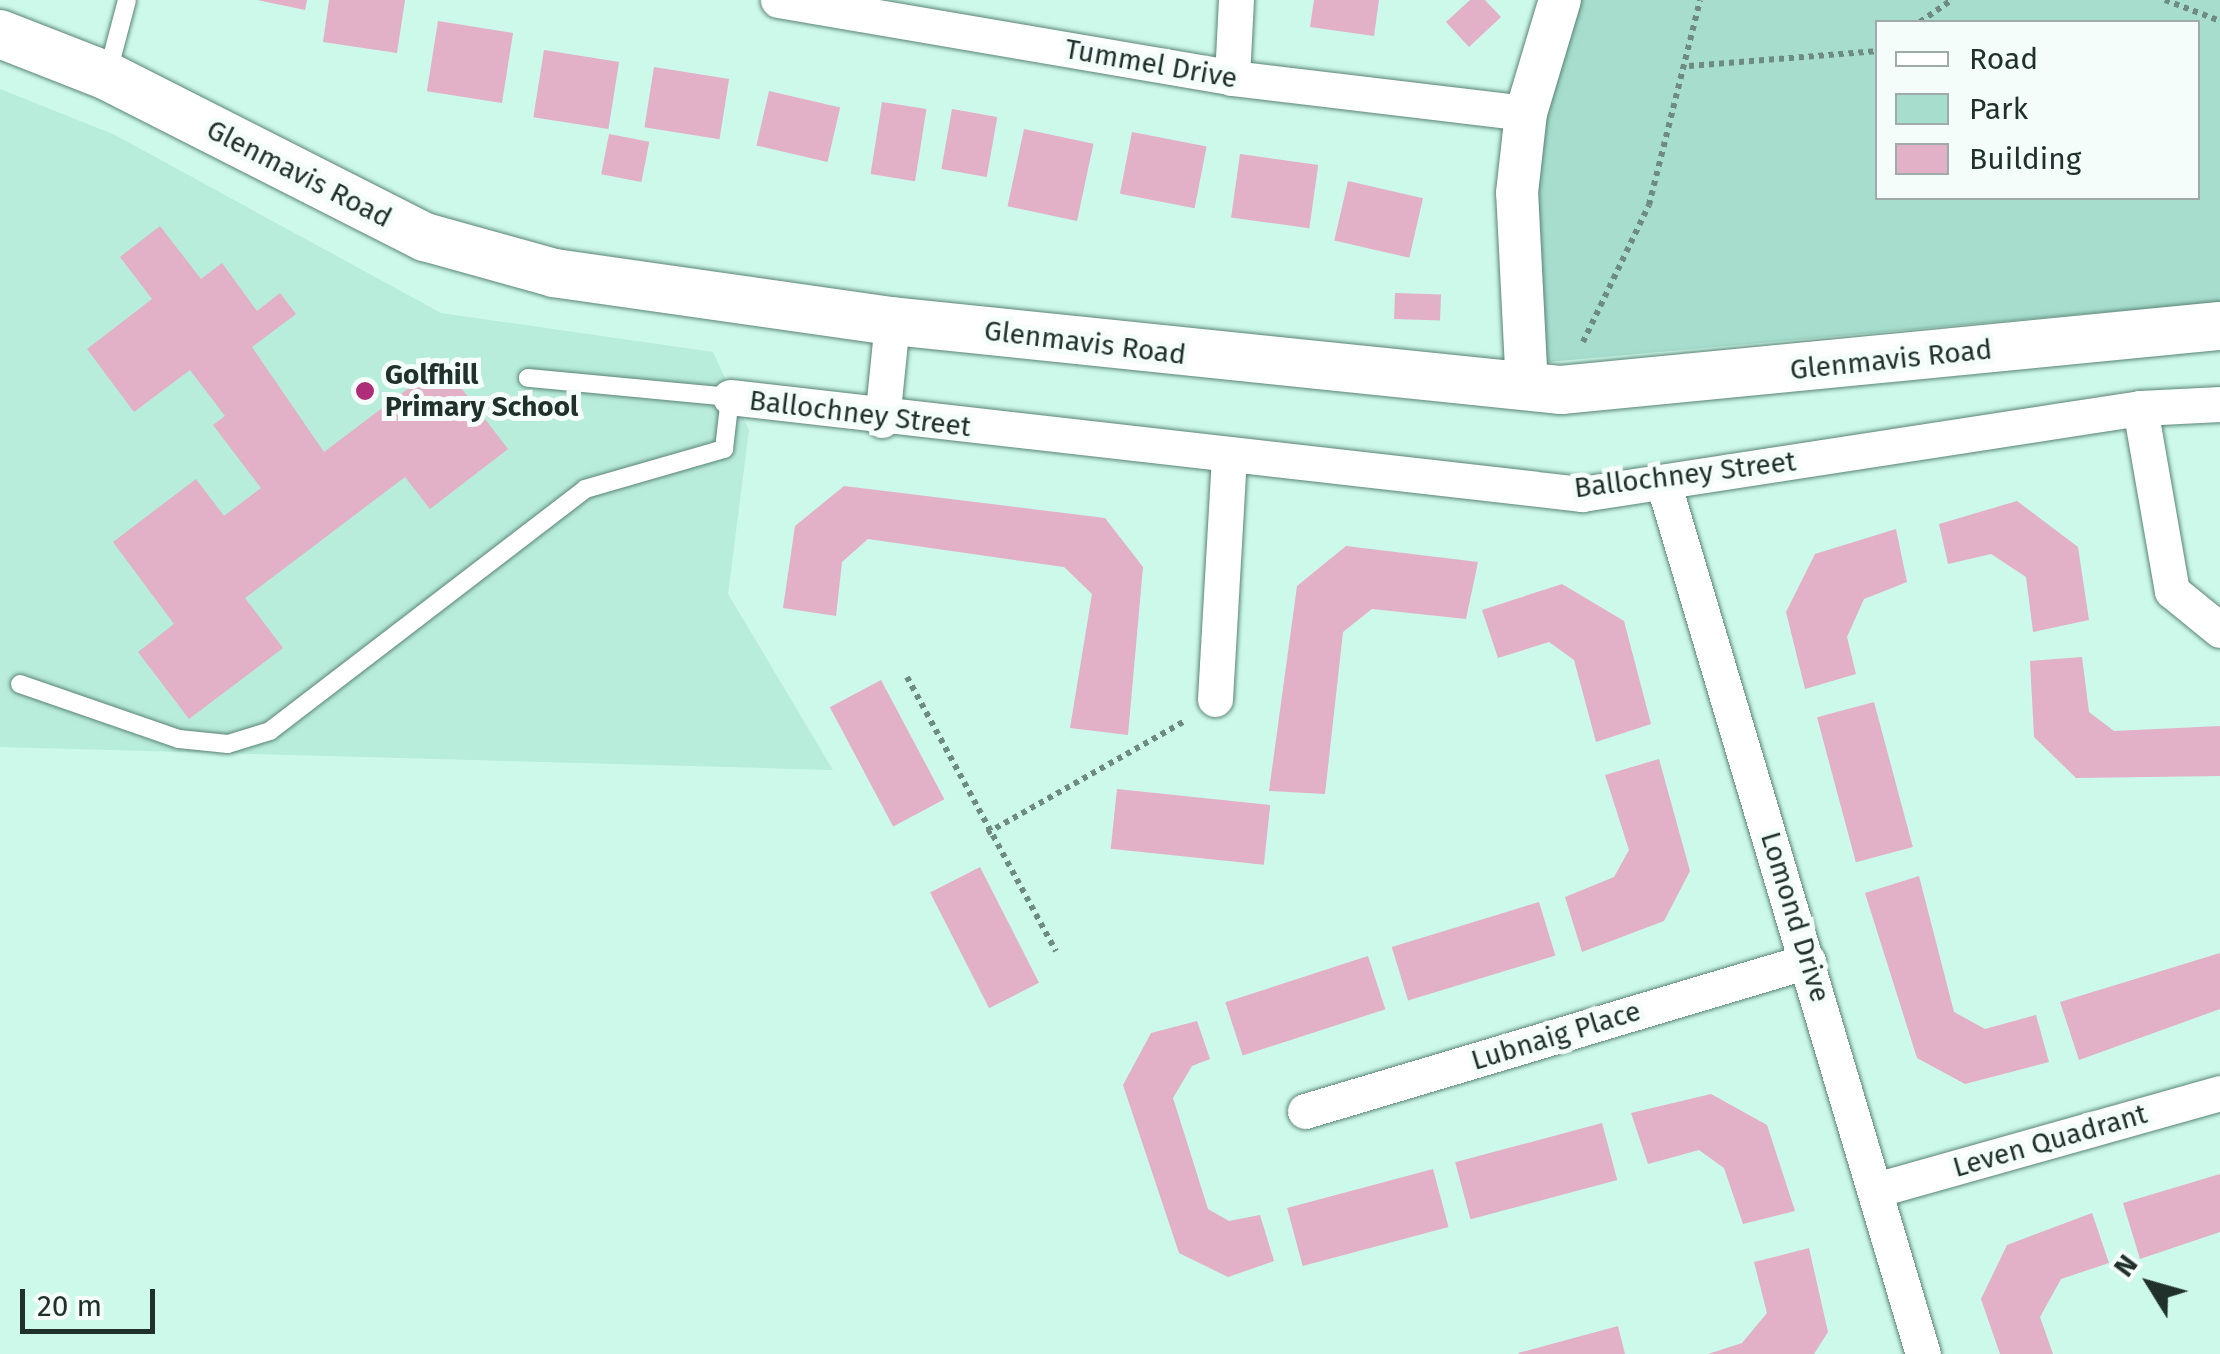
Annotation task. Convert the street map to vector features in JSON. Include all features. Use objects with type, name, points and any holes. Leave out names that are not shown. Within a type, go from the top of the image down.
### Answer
[{"type":"main road","name":"Glenmavis Road","points":[[0,34],[106,76],[424,238],[554,274],[892,320],[1544,389],[2220,326]]},
{"type":"street","name":"Tummel Drive","points":[[778,0],[1232,78],[1526,113]]},
{"type":"street","points":[[1232,78],[1236,0]]},
{"type":"street","points":[[1544,389],[1517,193],[1526,113],[1560,0]]},
{"type":"street","points":[[882,420],[892,320]]},
{"type":"street","name":"Ballochney Street","points":[[730,397],[882,420],[1582,494],[2140,408],[2220,404]]},
{"type":"street","points":[[2140,408],[2172,591],[2220,630]]},
{"type":"street","points":[[1215,699],[1229,455]]},
{"type":"street","name":"Lomond Drive","points":[[1664,482],[1879,1189],[1922,1354]]},
{"type":"street","name":"Lubnaig Place","points":[[1305,1112],[1808,961]]},
{"type":"street","name":"Leven Quadrant","points":[[1879,1189],[2220,1092]]},
{"type":"lane","points":[[106,76],[127,0]]},
{"type":"lane","points":[[20,684],[179,739],[228,744],[270,731],[585,490],[724,448],[730,397],[528,378]]},
{"type":"path","points":[[1544,389],[1649,204],[1689,66],[1700,0]]},
{"type":"path","points":[[1923,20],[1950,0]]},
{"type":"path","points":[[2165,0],[2220,21]]},
{"type":"path","points":[[1689,66],[1875,50]]},
{"type":"path","points":[[907,677],[986,834],[1056,952]]},
{"type":"path","points":[[986,834],[994,822],[1122,764],[1215,699]]},
{"type":"shaded area","name":"Golfhill Primary School","points":[[0,89],[115,135],[441,313],[713,352],[749,430],[728,594],[833,770],[0,747]]},
{"type":"green space","points":[[1567,0],[2220,0],[2220,302],[1537,363],[1532,196]]},
{"type":"building","points":[[257,0],[307,0],[305,10]]},
{"type":"building","points":[[329,0],[405,0],[397,53],[323,42]]},
{"type":"building","points":[[1314,0],[1379,0],[1374,36],[1310,27]]},
{"type":"building","points":[[1470,0],[1485,0],[1501,17],[1469,47],[1446,22]]},
{"type":"building","points":[[438,21],[513,33],[502,103],[427,91]]},
{"type":"building","points":[[544,50],[619,62],[608,129],[533,117]]},
{"type":"building","points":[[654,67],[729,79],[720,139],[644,127]]},
{"type":"building","points":[[769,91],[840,107],[828,162],[756,146]]},
{"type":"building","points":[[882,102],[926,109],[915,181],[871,174]]},
{"type":"building","points":[[952,109],[997,117],[987,177],[941,169]]},
{"type":"building","points":[[1024,129],[1093,144],[1077,221],[1008,206]]},
{"type":"building","points":[[1132,132],[1207,147],[1195,208],[1120,194]]},
{"type":"building","points":[[609,134],[649,142],[641,182],[601,174]]},
{"type":"building","points":[[1240,154],[1318,165],[1309,228],[1231,217]]},
{"type":"building","points":[[1348,181],[1423,198],[1409,258],[1334,240]]},
{"type":"building","points":[[160,226],[201,279],[222,263],[257,311],[280,293],[296,314],[252,347],[324,452],[442,363],[508,449],[430,509],[405,477],[245,598],[283,648],[189,719],[138,652],[174,624],[113,542],[196,479],[224,516],[261,488],[213,425],[225,416],[190,370],[134,412],[87,349],[152,299],[120,257]]},
{"type":"building","points":[[1395,293],[1441,295],[1440,321],[1394,319]]},
{"type":"building","points":[[844,486],[1105,518],[1143,567],[1128,735],[1070,728],[1092,594],[1064,567],[868,539],[842,562],[836,616],[783,608],[795,526]]},
{"type":"building","points":[[2017,501],[2078,547],[2089,620],[2033,632],[2026,577],[1991,554],[1948,564],[1939,524]]},
{"type":"building","points":[[1896,529],[1907,582],[1864,599],[1847,637],[1856,674],[1805,689],[1786,612],[1815,554]]},
{"type":"building","points":[[1346,546],[1478,562],[1466,619],[1372,609],[1343,632],[1325,794],[1269,791],[1297,586]]},
{"type":"building","points":[[1562,584],[1624,621],[1651,724],[1596,742],[1574,660],[1549,642],[1498,658],[1482,610]]},
{"type":"building","points":[[2082,657],[2089,712],[2114,731],[2220,726],[2220,776],[2076,778],[2034,737],[2030,661]]},
{"type":"building","points":[[881,680],[944,799],[893,826],[830,707]]},
{"type":"building","points":[[1874,702],[1913,847],[1856,862],[1817,717]]},
{"type":"building","points":[[1659,759],[1690,871],[1664,921],[1582,952],[1565,897],[1614,877],[1629,850],[1605,775]]},
{"type":"building","points":[[1117,789],[1270,805],[1264,865],[1111,849]]},
{"type":"building","points":[[980,867],[1039,983],[989,1008],[930,892]]},
{"type":"building","points":[[1919,876],[1954,1012],[1985,1029],[2036,1015],[2049,1062],[1965,1084],[1917,1058],[1865,893]]},
{"type":"building","points":[[1539,902],[1555,956],[1408,1001],[1392,947]]},
{"type":"building","points":[[2220,953],[2220,1009],[2079,1060],[2060,1002]]},
{"type":"building","points":[[1368,956],[1385,1009],[1243,1056],[1225,1002]]},
{"type":"building","points":[[1197,1021],[1210,1059],[1192,1066],[1173,1098],[1208,1209],[1229,1221],[1260,1215],[1274,1261],[1228,1277],[1179,1253],[1123,1085],[1151,1033]]},
{"type":"building","points":[[1711,1094],[1767,1125],[1795,1211],[1743,1224],[1724,1168],[1699,1150],[1648,1164],[1631,1113]]},
{"type":"building","points":[[1602,1123],[1617,1180],[1470,1219],[1455,1162]]},
{"type":"building","points":[[1433,1169],[1449,1227],[1303,1266],[1287,1208]]},
{"type":"building","points":[[2220,1174],[2220,1232],[2140,1259],[2123,1203]]},
{"type":"building","points":[[2092,1213],[2109,1263],[2061,1279],[2040,1317],[2053,1354],[2000,1354],[1981,1299],[2007,1245]]},
{"type":"building","points":[[1809,1248],[1828,1332],[1814,1354],[1708,1354],[1742,1343],[1767,1313],[1754,1262]]},
{"type":"building","points":[[1618,1326],[1625,1354],[1518,1353]]},
{"type":"place","name":"Golfhill Primary School","points":[[365,391]]}]
